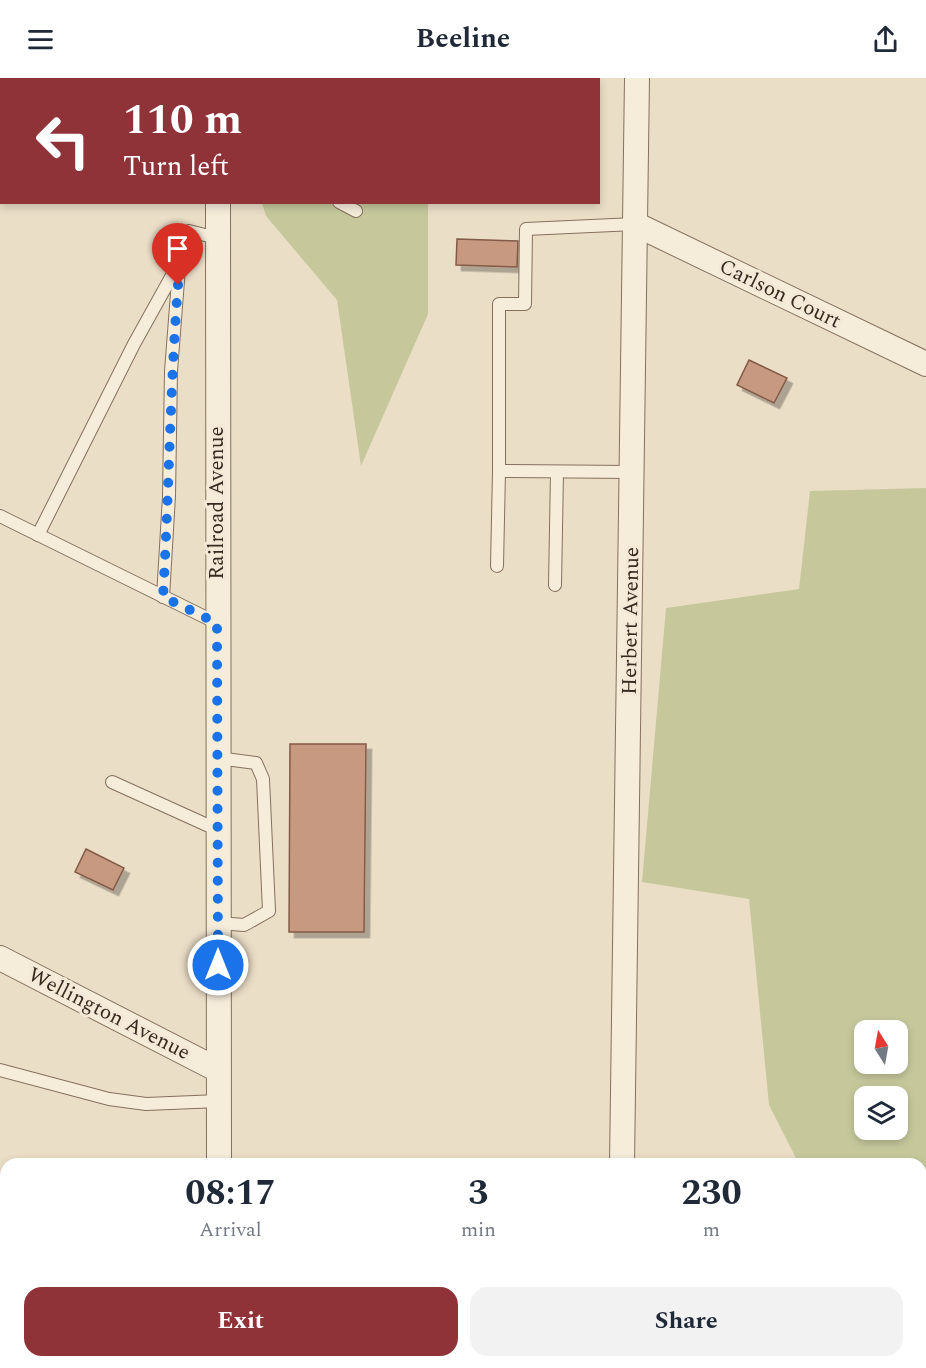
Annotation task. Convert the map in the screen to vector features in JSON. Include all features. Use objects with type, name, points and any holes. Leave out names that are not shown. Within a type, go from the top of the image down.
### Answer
[{"type":"street","name":"Herbert Avenue","points":[[622,1158],[638,78]]},
{"type":"street","name":"Railroad Avenue","points":[[218,204],[219,1158]]},
{"type":"street","name":"Carlson Court","points":[[635,224],[926,364]]},
{"type":"street","name":"Wellington Avenue","points":[[0,958],[218,1070]]},
{"type":"lane","points":[[343,204],[356,211]]},
{"type":"lane","points":[[497,566],[499,304],[525,304],[526,229],[635,224]]},
{"type":"lane","points":[[38,535],[134,344],[179,263],[189,231],[218,238]]},
{"type":"lane","points":[[163,597],[169,496],[171,371],[179,263]]},
{"type":"lane","points":[[499,471],[633,472]]},
{"type":"lane","points":[[555,585],[557,472]]},
{"type":"lane","points":[[0,516],[217,623]]},
{"type":"lane","points":[[218,758],[256,763],[263,779],[269,911],[244,925],[218,923]]},
{"type":"lane","points":[[112,782],[218,830]]},
{"type":"lane","points":[[0,1070],[109,1100],[146,1104],[219,1101]]},
{"type":"green space","points":[[262,204],[428,204],[428,314],[361,466],[337,300],[266,216]]},
{"type":"green space","points":[[926,488],[926,1158],[796,1158],[769,1105],[749,899],[642,882],[666,608],[799,589],[810,491]]},
{"type":"building","points":[[457,239],[518,241],[517,267],[456,265]]},
{"type":"building","points":[[749,360],[787,378],[774,403],[737,385]]},
{"type":"building","points":[[290,744],[366,744],[364,932],[289,932]]},
{"type":"building","points":[[86,849],[124,868],[113,890],[75,872]]},
{"type":"route","points":[[178,285],[171,371],[169,496],[163,597],[217,623],[218,965]]}]
